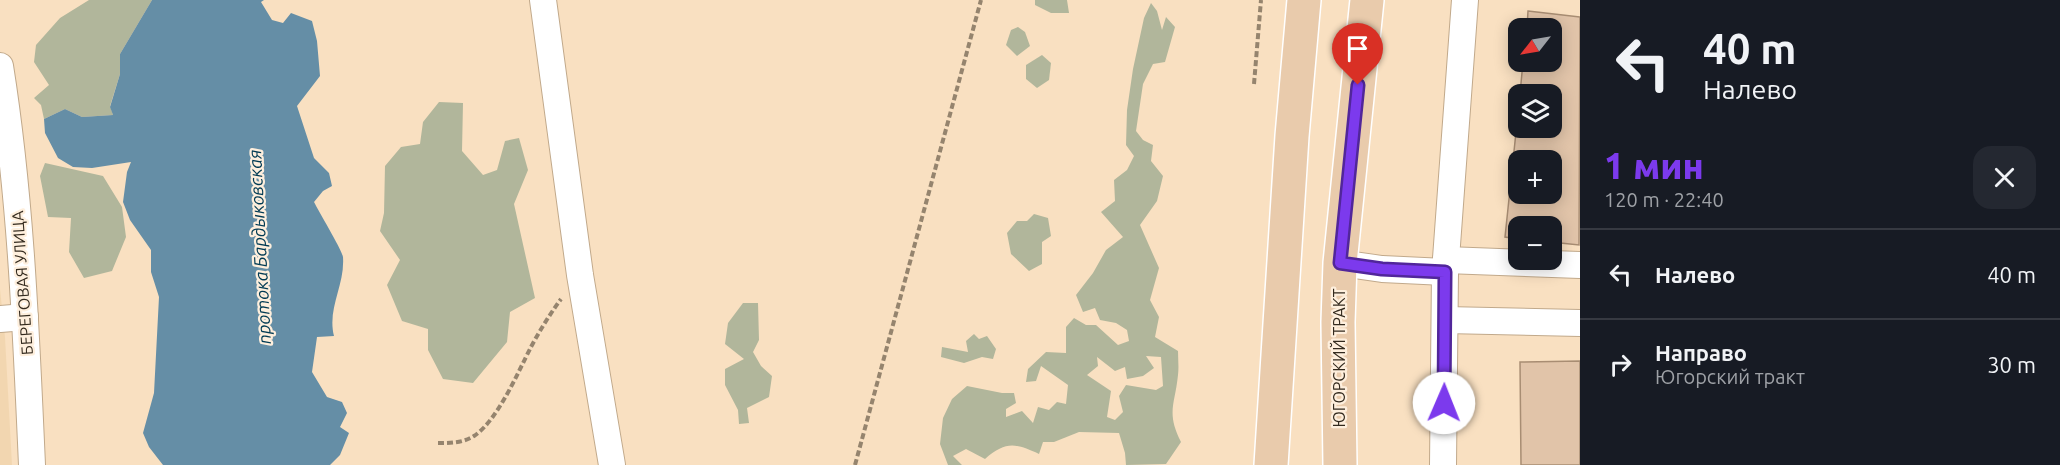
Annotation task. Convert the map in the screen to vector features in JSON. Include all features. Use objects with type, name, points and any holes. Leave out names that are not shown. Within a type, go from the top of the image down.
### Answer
[{"type":"main road","points":[[1271,465],[1292,136],[1304,0]]},
{"type":"main road","name":"ЮГОРСКИЙ ТРАКТ","points":[[1340,465],[1338,322],[1340,263],[1367,0]]},
{"type":"street","points":[[543,0],[580,275],[612,465]]},
{"type":"street","points":[[1443,465],[1445,266],[1465,0]]},
{"type":"street","name":"БЕРЕГОВАЯ УЛИЦА","points":[[0,66],[25,318],[32,465]]},
{"type":"street","points":[[1340,263],[1382,269],[1580,265]]},
{"type":"street","points":[[0,319],[25,318]]},
{"type":"street","points":[[1445,320],[1580,323]]},
{"type":"path","points":[[855,465],[981,0]]},
{"type":"path","points":[[1254,84],[1261,0]]},
{"type":"path","points":[[438,442],[458,442],[474,436],[491,418],[511,387],[551,312],[580,275]]},
{"type":"shaded area","points":[[0,289],[5,337],[12,465],[0,465]]},
{"type":"green space","points":[[89,0],[152,0],[120,54],[120,74],[110,106],[113,115],[82,117],[65,109],[44,119],[41,105],[34,98],[49,85],[34,62],[36,45],[60,18]]},
{"type":"green space","points":[[1035,0],[1067,0],[1069,13],[1051,13],[1035,5]]},
{"type":"green space","points":[[1151,3],[1157,11],[1162,30],[1166,17],[1175,27],[1165,62],[1153,64],[1143,84],[1136,131],[1143,140],[1153,145],[1151,161],[1163,176],[1157,201],[1140,225],[1159,268],[1150,300],[1159,317],[1155,337],[1178,351],[1173,416],[1176,432],[1181,442],[1166,464],[1126,465],[1119,433],[1079,432],[1054,442],[1043,442],[1039,454],[1011,446],[999,449],[985,459],[966,449],[953,456],[962,465],[948,465],[940,444],[943,418],[952,399],[967,386],[1014,393],[1016,403],[1006,409],[1006,417],[1022,411],[1033,423],[1038,407],[1049,410],[1057,402],[1066,404],[1068,385],[1041,366],[1036,381],[1026,382],[1028,369],[1046,352],[1066,353],[1066,327],[1074,318],[1086,325],[1096,325],[1118,345],[1129,341],[1127,330],[1116,323],[1100,320],[1095,308],[1083,312],[1076,295],[1093,273],[1106,250],[1123,237],[1101,212],[1115,201],[1114,180],[1127,170],[1134,156],[1126,145],[1127,110],[1144,18]],"holes":[[[1146,356],[1161,357],[1163,386],[1156,390],[1126,385],[1119,396],[1123,412],[1115,420],[1107,417],[1111,391],[1087,375],[1098,366],[1097,357],[1115,371],[1125,367],[1127,379],[1143,376],[1154,368]]]},
{"type":"green space","points":[[1018,27],[1025,32],[1030,46],[1017,56],[1006,45],[1011,30]]},
{"type":"green space","points":[[1042,55],[1051,63],[1049,80],[1037,88],[1026,79],[1026,65]]},
{"type":"green space","points":[[439,102],[463,103],[462,151],[483,175],[497,170],[505,141],[519,138],[528,170],[514,204],[535,298],[510,312],[507,342],[473,383],[443,379],[428,350],[428,329],[402,321],[387,285],[400,260],[380,231],[384,213],[385,166],[401,147],[420,144],[423,122]]},
{"type":"green space","points":[[45,163],[103,176],[122,207],[126,237],[112,271],[84,278],[69,252],[71,218],[48,217],[40,176]]},
{"type":"green space","points":[[1034,214],[1048,218],[1051,236],[1042,242],[1042,264],[1029,271],[1011,254],[1007,233],[1017,221],[1027,221]]},
{"type":"green space","points":[[743,303],[758,303],[759,340],[753,352],[761,366],[772,376],[769,397],[747,408],[749,423],[739,424],[738,410],[725,385],[725,369],[744,359],[725,344],[728,323]]},
{"type":"green space","points":[[974,334],[979,339],[987,336],[996,349],[993,359],[982,357],[964,363],[941,357],[942,347],[968,352],[966,341]]},
{"type":"water","name":"протока Бардыковская","points":[[152,0],[264,0],[261,2],[272,20],[283,23],[291,13],[312,21],[317,41],[320,76],[297,106],[314,158],[329,173],[332,186],[323,191],[314,202],[343,257],[343,268],[334,306],[332,326],[334,336],[317,337],[312,372],[327,397],[342,402],[347,413],[340,427],[349,433],[340,455],[330,465],[163,465],[149,447],[143,433],[154,393],[159,297],[151,272],[151,250],[130,220],[123,202],[127,172],[131,162],[92,168],[73,167],[58,158],[45,133],[44,119],[65,109],[82,117],[113,115],[110,107],[120,74],[120,54]]},
{"type":"building","points":[[1528,11],[1580,17],[1579,245],[1562,243],[1562,216],[1508,216],[1508,237],[1505,237],[1508,204],[1562,204],[1562,150],[1514,150],[1515,138],[1562,138],[1562,84],[1521,84],[1522,72],[1562,72],[1562,18],[1528,18]]},
{"type":"building","points":[[1580,361],[1580,465],[1521,465],[1520,362]]},
{"type":"route","points":[[1358,85],[1340,263],[1382,269],[1445,272],[1444,403]]}]
